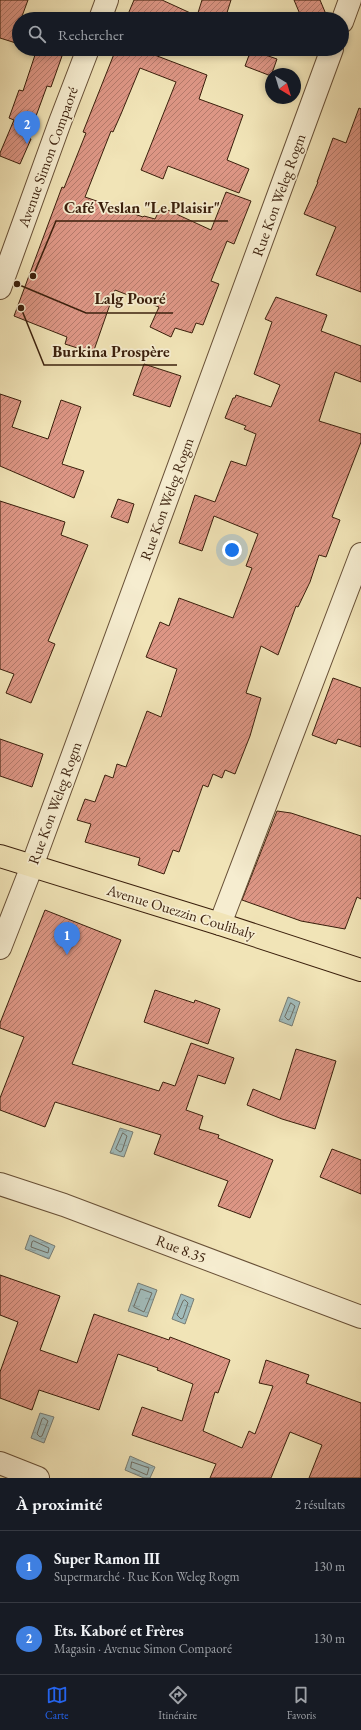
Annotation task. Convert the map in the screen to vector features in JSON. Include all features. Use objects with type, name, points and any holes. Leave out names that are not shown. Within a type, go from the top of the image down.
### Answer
[{"type":"main road","name":"Avenue Ouezzin Coulibaly","points":[[0,856],[220,924],[361,970]]},
{"type":"street","points":[[103,12],[108,0]]},
{"type":"street","points":[[346,12],[350,0]]},
{"type":"street","name":"Avenue Simon Compaoré","points":[[0,288],[85,56]]},
{"type":"street","name":"Rue Kon Weleg Rogm","points":[[0,948],[32,866],[329,56]]},
{"type":"street","points":[[220,924],[361,554]]},
{"type":"street","name":"Rue 8.35","points":[[0,1184],[64,1205],[361,1317]]},
{"type":"street","points":[[0,1463],[38,1478]]},
{"type":"water","points":[[288,997],[300,1002],[292,1026],[279,1021]]},
{"type":"water","points":[[120,1128],[133,1132],[124,1157],[110,1153]]},
{"type":"water","points":[[30,1235],[55,1246],[49,1259],[25,1249]]},
{"type":"water","points":[[138,1283],[157,1290],[147,1317],[128,1311]]},
{"type":"water","points":[[181,1294],[194,1299],[185,1324],[172,1319]]},
{"type":"water","points":[[40,1413],[54,1417],[44,1443],[31,1438]]},
{"type":"water","points":[[130,1456],[155,1467],[150,1478],[144,1478],[125,1470]]},
{"type":"building","points":[[0,0],[28,0],[24,12],[12,12],[12,42],[0,38]]},
{"type":"building","points":[[134,0],[162,0],[188,12],[129,12]]},
{"type":"building","points":[[202,0],[231,0],[227,12],[198,12]]},
{"type":"building","points":[[294,0],[320,0],[325,12],[299,12]]},
{"type":"building","points":[[35,56],[62,56],[51,87],[47,86],[28,138],[31,139],[20,164],[0,156],[0,153],[14,120],[9,118],[19,90],[23,91]]},
{"type":"building","points":[[113,56],[157,56],[207,75],[199,99],[243,115],[227,160],[249,169],[239,193],[168,166],[163,179],[141,170],[176,82],[140,68],[113,132],[111,131],[85,197],[143,217],[155,219],[161,207],[211,230],[226,192],[251,201],[234,244],[227,241],[211,281],[219,284],[203,325],[196,323],[192,333],[175,328],[171,337],[150,327],[159,307],[115,290],[93,353],[65,344],[67,337],[14,316],[62,187],[64,188],[86,133],[83,132]]},
{"type":"building","points":[[249,56],[268,56],[277,59],[274,68],[265,68],[265,74],[245,66]]},
{"type":"building","points":[[359,108],[361,109],[361,292],[316,275],[336,227],[304,214],[318,182],[333,138],[346,143]]},
{"type":"building","points":[[276,297],[327,315],[321,331],[361,346],[361,382],[335,372],[319,421],[361,434],[361,442],[332,517],[340,520],[326,557],[319,555],[310,582],[298,607],[296,606],[278,655],[261,646],[246,693],[261,698],[250,736],[235,774],[225,770],[222,778],[213,774],[208,787],[203,785],[179,852],[173,850],[164,874],[138,865],[140,858],[85,842],[91,824],[77,820],[85,799],[95,802],[105,775],[113,778],[117,764],[126,767],[147,711],[161,717],[177,669],[146,657],[160,622],[169,626],[179,598],[233,618],[252,568],[246,566],[258,534],[214,516],[202,551],[179,543],[195,495],[215,502],[231,461],[246,466],[256,434],[244,429],[246,426],[225,418],[233,398],[235,398],[236,395],[271,407],[280,385],[254,374],[272,322],[265,319]]},
{"type":"building","points":[[144,364],[181,376],[170,407],[133,395]]},
{"type":"building","points":[[0,394],[21,401],[12,427],[48,439],[61,400],[81,407],[62,464],[84,471],[74,498],[0,466]]},
{"type":"building","points":[[118,499],[134,504],[128,523],[111,517]]},
{"type":"building","points":[[0,501],[65,522],[61,535],[88,545],[48,641],[55,644],[31,703],[6,693],[14,674],[0,669]]},
{"type":"building","points":[[333,678],[361,688],[361,747],[338,739],[336,744],[312,735]]},
{"type":"building","points":[[0,739],[43,754],[32,787],[0,776]]},
{"type":"building","points":[[277,811],[291,813],[361,836],[361,899],[357,897],[345,929],[301,921],[242,900]]},
{"type":"building","points":[[45,910],[121,940],[72,1064],[159,1091],[163,1082],[175,1086],[191,1043],[234,1058],[225,1084],[198,1075],[186,1110],[203,1116],[199,1129],[219,1135],[218,1138],[273,1160],[250,1218],[218,1206],[228,1181],[154,1154],[161,1135],[55,1102],[45,1127],[0,1110],[0,1098],[24,1037],[0,1028],[0,1023]]},
{"type":"building","points":[[155,990],[194,1003],[195,1000],[220,1009],[208,1044],[144,1022]]},
{"type":"building","points":[[296,1049],[336,1061],[315,1129],[282,1119],[247,1105],[253,1089],[280,1100]]},
{"type":"building","points":[[332,1149],[361,1160],[361,1194],[320,1177]]},
{"type":"building","points":[[0,1275],[60,1296],[40,1350],[77,1363],[94,1314],[169,1340],[170,1337],[230,1360],[218,1393],[215,1392],[203,1431],[242,1448],[249,1431],[255,1434],[273,1386],[259,1383],[266,1360],[309,1375],[306,1383],[361,1403],[361,1478],[309,1478],[322,1445],[290,1432],[271,1478],[210,1478],[216,1464],[132,1435],[142,1407],[182,1421],[193,1384],[157,1370],[158,1368],[118,1354],[99,1410],[39,1390],[32,1410],[0,1398],[0,1372],[18,1322],[0,1315]]},
{"type":"place","name":"Ets. Kaboré et Frères","points":[[27,144]]},
{"type":"place","name":"Café Veslan \"Le Plaisir\"","points":[[33,276]]},
{"type":"place","name":"Lalg Pooré","points":[[17,284]]},
{"type":"place","name":"Burkina Prospère","points":[[21,308]]},
{"type":"place","name":"Super Ramon III","points":[[67,955]]}]
